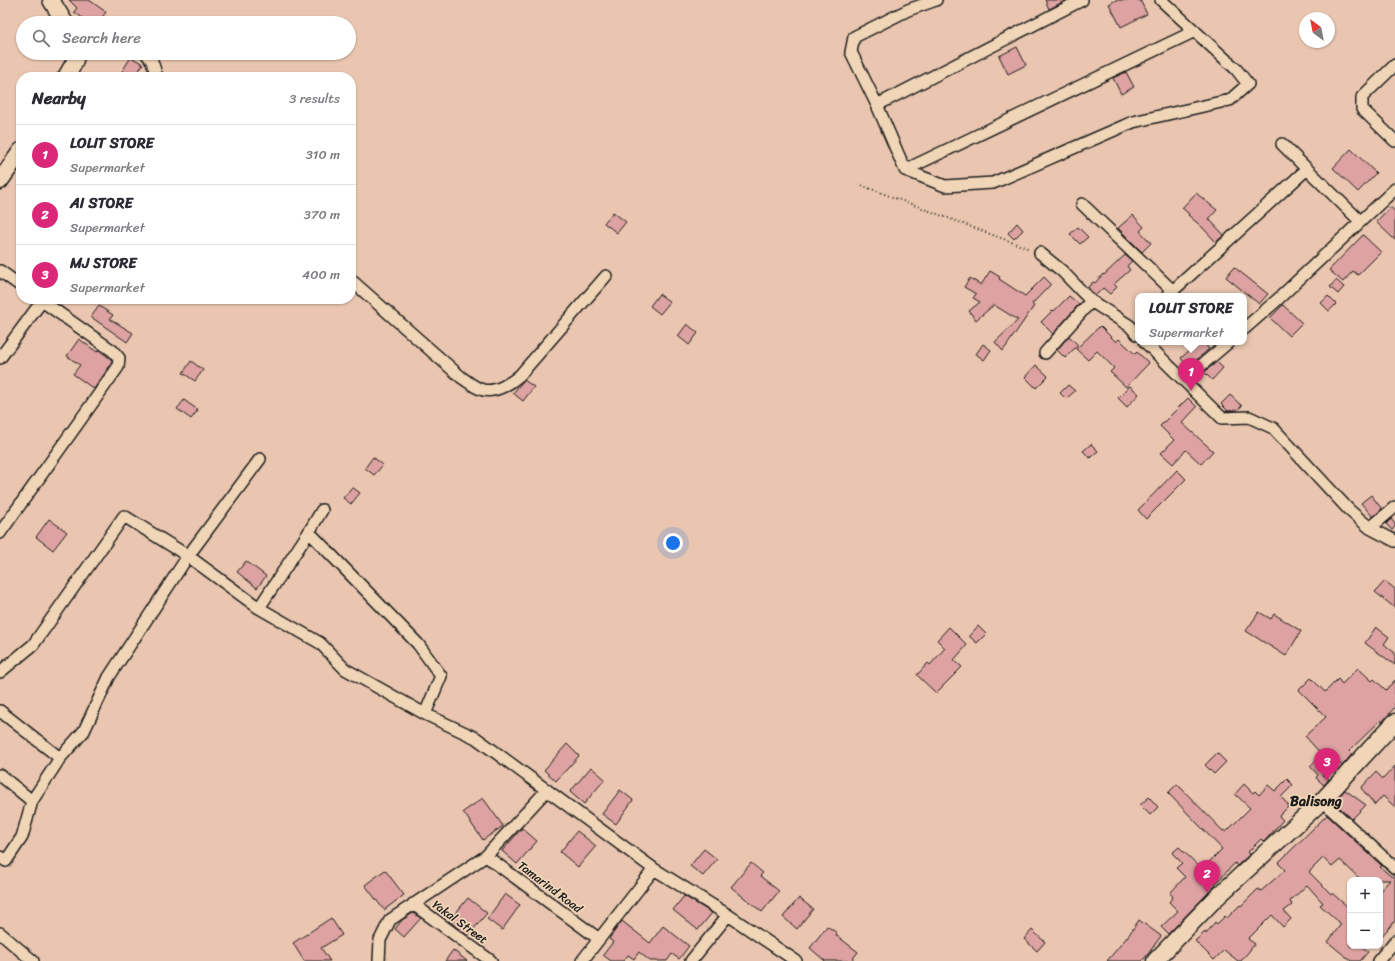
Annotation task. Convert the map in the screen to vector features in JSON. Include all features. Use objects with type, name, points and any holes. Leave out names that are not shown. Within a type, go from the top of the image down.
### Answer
[{"type":"main road","points":[[51,0],[61,16]]},
{"type":"main road","points":[[69,72],[75,60]]},
{"type":"main road","points":[[0,181],[16,158]]},
{"type":"main road","points":[[1155,961],[1215,899],[1322,801],[1395,722]]},
{"type":"street","points":[[936,0],[908,10],[854,38],[851,52],[877,105],[905,170],[945,186],[993,183],[1133,122],[1230,100],[1248,84],[1236,69],[1161,0]]},
{"type":"street","points":[[877,105],[1082,0]]},
{"type":"street","points":[[905,170],[1195,32]]},
{"type":"street","points":[[151,60],[155,72]]},
{"type":"street","points":[[1395,66],[1362,97],[1362,109],[1395,141]]},
{"type":"street","points":[[1282,144],[1360,221]]},
{"type":"street","points":[[1171,293],[1307,169]]},
{"type":"street","points":[[1247,326],[1395,189]]},
{"type":"street","points":[[1082,204],[1169,293]]},
{"type":"street","points":[[1040,253],[1062,270],[1091,301],[1134,323]]},
{"type":"street","points":[[0,271],[16,282]]},
{"type":"street","points":[[356,284],[461,377],[484,390],[503,386],[512,382],[520,375],[606,276]]},
{"type":"street","points":[[1045,353],[1091,301]]},
{"type":"street","points":[[0,358],[38,304]]},
{"type":"street","points":[[0,533],[4,520],[118,367],[119,358],[113,351],[47,304]]},
{"type":"street","points":[[1148,345],[1222,418],[1249,417],[1273,428],[1349,510],[1370,528],[1395,541]]},
{"type":"street","points":[[1184,380],[1225,345]]},
{"type":"street","points":[[0,857],[6,861],[22,837],[32,801],[60,758],[84,731],[109,677],[188,556],[260,459]]},
{"type":"street","points":[[1370,528],[1395,507]]},
{"type":"street","points":[[259,608],[322,510]]},
{"type":"street","points":[[0,672],[33,645],[124,516],[188,556],[259,608],[320,643],[345,669],[425,714],[476,738],[654,869],[728,915],[796,961]]},
{"type":"street","points":[[309,532],[418,644],[441,676],[425,714]]},
{"type":"street","points":[[0,711],[60,758]]},
{"type":"street","points":[[0,775],[32,801]]},
{"type":"street","points":[[379,961],[380,940],[390,920],[486,856],[547,790]]},
{"type":"street","points":[[1322,801],[1395,868]]},
{"type":"street","name":"Tamarind Road","points":[[486,856],[599,939]]},
{"type":"street","points":[[582,961],[654,869]]},
{"type":"street","name":"Yakal Street","points":[[413,904],[491,961]]},
{"type":"street","points":[[695,960],[728,915]]},
{"type":"street","points":[[0,933],[33,961]]},
{"type":"street","points":[[1378,961],[1395,942]]},
{"type":"path","points":[[858,184],[1040,253]]},
{"type":"building","points":[[69,0],[89,0],[106,12],[103,16],[80,16],[74,12],[77,8]]},
{"type":"building","points":[[1045,0],[1067,0],[1049,9]]},
{"type":"building","points":[[1116,0],[1140,0],[1147,14],[1121,27],[1109,4]]},
{"type":"building","points":[[1017,47],[1026,65],[1008,74],[999,56]]},
{"type":"building","points":[[129,60],[136,60],[143,64],[138,72],[122,72]]},
{"type":"building","points":[[1126,72],[1134,87],[1121,94],[1113,78]]},
{"type":"building","points":[[1351,149],[1376,173],[1358,192],[1333,168]]},
{"type":"building","points":[[1196,193],[1217,210],[1209,219],[1224,235],[1216,242],[1182,208]]},
{"type":"building","points":[[1390,207],[1395,211],[1395,240],[1376,222]]},
{"type":"building","points":[[613,212],[626,222],[617,233],[604,223]]},
{"type":"building","points":[[1133,215],[1144,227],[1140,231],[1151,243],[1142,252],[1118,228]]},
{"type":"building","points":[[1017,223],[1023,230],[1014,239],[1008,233]]},
{"type":"building","points":[[1078,227],[1088,237],[1080,244],[1070,234]]},
{"type":"building","points":[[1363,235],[1381,252],[1358,275],[1353,271],[1343,282],[1329,270]]},
{"type":"building","points":[[1125,255],[1132,261],[1127,266],[1130,270],[1114,284],[1117,287],[1110,294],[1103,288],[1095,296],[1088,287],[1093,282],[1095,283]]},
{"type":"building","points":[[1234,267],[1268,294],[1259,304],[1226,277]]},
{"type":"building","points":[[990,271],[1000,277],[999,279],[1025,296],[1044,277],[1051,284],[1032,304],[1034,306],[1003,351],[995,342],[1018,320],[994,305],[976,320],[969,311],[980,302],[973,298],[976,294],[964,287],[970,278],[981,285]]},
{"type":"building","points":[[1336,280],[1344,287],[1338,294],[1330,287]]},
{"type":"building","points":[[659,294],[670,302],[660,314],[650,306]]},
{"type":"building","points":[[1069,296],[1079,304],[1053,334],[1041,322]]},
{"type":"building","points":[[1328,296],[1336,304],[1329,311],[1321,303]]},
{"type":"building","points":[[1283,305],[1302,323],[1289,336],[1270,318]]},
{"type":"building","points":[[99,306],[113,315],[110,319],[133,333],[127,342],[91,317]]},
{"type":"building","points":[[687,324],[698,333],[689,345],[678,336]]},
{"type":"building","points":[[1100,326],[1116,342],[1119,339],[1135,354],[1137,352],[1149,363],[1126,387],[1110,372],[1114,368],[1097,351],[1088,360],[1076,349]]},
{"type":"building","points":[[1069,336],[1078,345],[1065,358],[1057,350]]},
{"type":"building","points":[[79,339],[97,352],[99,350],[112,360],[111,364],[94,389],[73,374],[80,365],[67,356]]},
{"type":"building","points":[[983,344],[991,350],[984,360],[976,354]]},
{"type":"building","points":[[1196,345],[1206,345],[1209,349],[1188,367],[1181,358]]},
{"type":"building","points":[[191,361],[203,370],[195,381],[183,373]]},
{"type":"building","points":[[1217,362],[1223,368],[1212,380],[1204,372]]},
{"type":"building","points":[[1036,365],[1048,376],[1036,388],[1025,377]]},
{"type":"building","points":[[524,380],[534,387],[523,401],[513,393]]},
{"type":"building","points":[[1068,385],[1075,391],[1066,399],[1060,393]]},
{"type":"building","points":[[1130,386],[1139,394],[1127,407],[1118,398]]},
{"type":"building","points":[[1230,395],[1242,406],[1237,410],[1228,411],[1221,404]]},
{"type":"building","points":[[1188,398],[1197,407],[1182,423],[1213,451],[1201,464],[1186,450],[1173,464],[1161,453],[1174,440],[1160,426]]},
{"type":"building","points":[[184,400],[198,410],[191,419],[177,409]]},
{"type":"building","points":[[1091,444],[1098,451],[1090,458],[1083,451]]},
{"type":"building","points":[[373,457],[383,465],[374,475],[365,468]]},
{"type":"building","points":[[1177,470],[1186,479],[1146,519],[1138,510]]},
{"type":"building","points":[[352,487],[360,493],[351,504],[343,498]]},
{"type":"building","points":[[1371,495],[1382,509],[1373,517],[1361,503]]},
{"type":"building","points":[[49,519],[67,532],[53,550],[36,537]]},
{"type":"building","points":[[1391,519],[1395,524],[1395,527],[1392,530],[1386,524]]},
{"type":"building","points":[[246,561],[266,576],[257,588],[237,572]]},
{"type":"building","points":[[1385,581],[1395,589],[1395,608],[1375,592]]},
{"type":"building","points":[[1259,612],[1271,619],[1274,614],[1301,631],[1286,656],[1246,631]]},
{"type":"building","points":[[978,626],[986,634],[977,643],[969,636]]},
{"type":"building","points":[[949,627],[967,645],[954,660],[962,667],[936,693],[917,675],[928,663],[930,665],[945,648],[937,640]]},
{"type":"building","points":[[1376,627],[1389,637],[1384,644],[1395,653],[1395,665],[1365,643]]},
{"type":"building","points":[[1358,668],[1372,681],[1374,679],[1386,690],[1395,680],[1395,707],[1382,722],[1381,720],[1349,751],[1352,754],[1342,766],[1337,760],[1322,775],[1329,779],[1324,785],[1316,778],[1318,775],[1310,766],[1322,755],[1305,736],[1326,717],[1299,690],[1311,678],[1325,692],[1338,679],[1342,684]]},
{"type":"building","points":[[567,744],[579,756],[556,781],[544,770]]},
{"type":"building","points":[[1217,753],[1226,762],[1214,774],[1205,765]]},
{"type":"building","points":[[1395,766],[1395,807],[1383,796],[1375,805],[1361,788],[1376,772],[1383,779]]},
{"type":"building","points":[[591,767],[605,779],[584,804],[570,792]]},
{"type":"building","points":[[1287,779],[1293,785],[1281,797],[1289,806],[1279,816],[1283,820],[1264,842],[1261,839],[1248,852],[1250,854],[1237,866],[1235,863],[1215,884],[1216,885],[1168,934],[1161,927],[1178,911],[1169,902],[1173,897],[1170,893],[1185,877],[1176,868],[1182,863],[1172,853],[1179,847],[1202,869],[1222,849],[1168,793],[1177,784],[1223,831],[1226,832],[1250,808],[1235,794],[1244,784],[1253,793],[1255,791],[1259,795],[1268,785],[1275,791]]},
{"type":"building","points":[[620,790],[633,800],[616,824],[602,814]]},
{"type":"building","points":[[1345,790],[1366,805],[1352,819],[1334,802]]},
{"type":"building","points":[[1149,797],[1158,807],[1150,815],[1140,805]]},
{"type":"building","points":[[483,798],[503,826],[483,840],[463,812]]},
{"type":"building","points":[[1327,815],[1382,866],[1380,867],[1392,877],[1395,875],[1395,921],[1383,935],[1383,888],[1390,880],[1383,880],[1383,877],[1358,877],[1340,860],[1332,867],[1323,858],[1309,872],[1331,894],[1332,893],[1347,906],[1347,949],[1364,949],[1368,952],[1360,961],[1351,961],[1328,942],[1341,924],[1320,905],[1323,903],[1307,885],[1290,901],[1292,905],[1284,911],[1291,919],[1283,927],[1272,915],[1248,939],[1255,944],[1241,961],[1238,961],[1224,950],[1214,960],[1195,941],[1205,932],[1206,934],[1215,922],[1217,924],[1225,916],[1227,918],[1258,889],[1261,891],[1285,870],[1278,863]]},
{"type":"building","points":[[522,828],[537,841],[517,864],[502,851]]},
{"type":"building","points":[[577,831],[596,846],[578,867],[560,852]]},
{"type":"building","points":[[704,849],[717,859],[703,876],[690,866]]},
{"type":"building","points":[[751,863],[763,873],[760,876],[779,891],[762,912],[731,887]]},
{"type":"building","points":[[385,870],[404,895],[384,910],[365,885]]},
{"type":"building","points":[[505,894],[520,905],[502,930],[487,919]]},
{"type":"building","points":[[684,896],[712,913],[698,930],[673,910]]},
{"type":"building","points":[[468,898],[487,913],[468,936],[449,921]]},
{"type":"building","points":[[799,898],[813,909],[797,929],[783,917]]},
{"type":"building","points":[[413,913],[421,918],[404,937],[395,929],[402,920]]},
{"type":"building","points":[[331,918],[342,935],[321,948],[330,961],[304,961],[293,943]]},
{"type":"building","points":[[1139,920],[1161,936],[1148,954],[1142,961],[1107,961],[1128,936]]},
{"type":"building","points":[[622,921],[650,943],[663,926],[689,946],[679,959],[672,954],[667,961],[650,961],[639,952],[634,959],[628,955],[623,961],[611,961],[603,955],[613,942],[609,939]]},
{"type":"building","points":[[827,926],[858,952],[851,961],[825,961],[810,948]]},
{"type":"building","points":[[1032,930],[1045,942],[1037,951],[1024,939]]},
{"type":"building","points":[[453,950],[467,961],[445,961]]},
{"type":"place","name":"LOLIT STORE","points":[[1191,391]]},
{"type":"place","name":"MJ STORE","points":[[1327,781]]},
{"type":"place","name":"AI STORE","points":[[1207,893]]},
{"type":"district","name":"Balisong","points":[[1316,801]]}]
